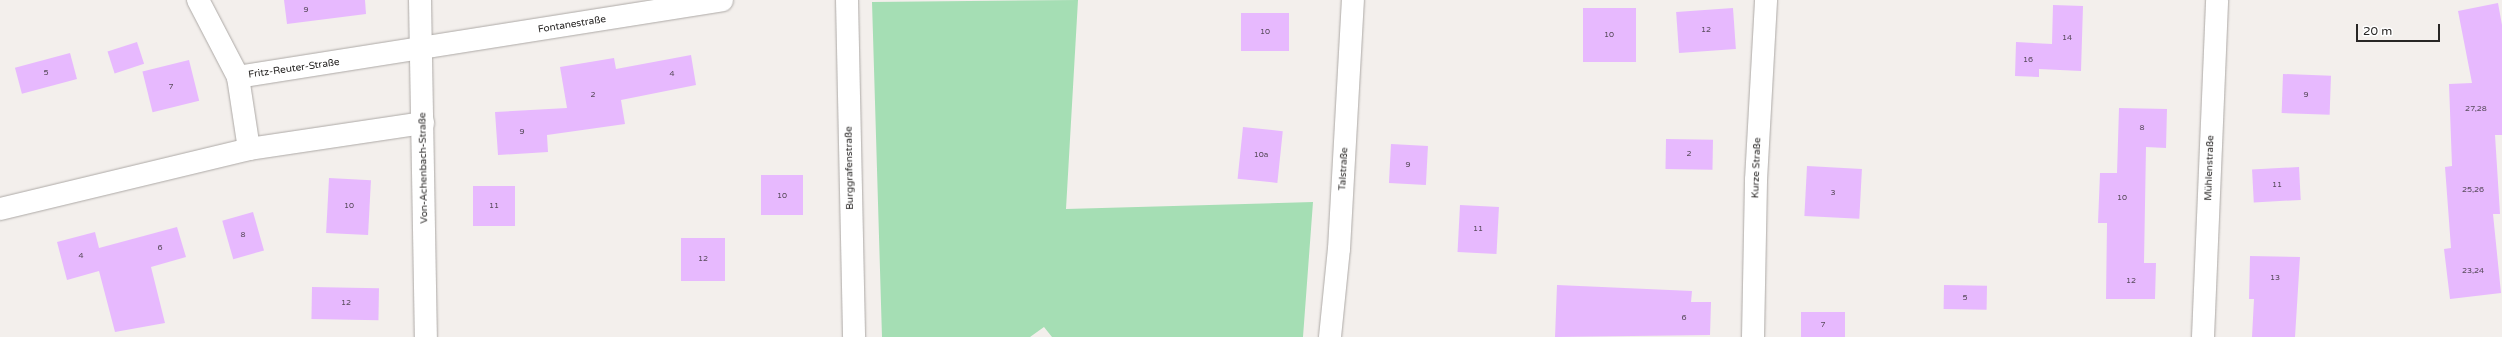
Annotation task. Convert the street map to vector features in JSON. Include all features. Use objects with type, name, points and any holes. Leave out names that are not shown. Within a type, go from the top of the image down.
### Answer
[{"type":"street","points":[[198,0],[238,77]]},
{"type":"street","name":"Von-Achenbach-Straße","points":[[420,0],[426,337]]},
{"type":"street","name":"Fontanestraße","points":[[421,50],[722,0]]},
{"type":"street","name":"Burggrafenstraße","points":[[847,0],[854,337]]},
{"type":"street","name":"Talstraße","points":[[1330,337],[1339,248],[1354,0]]},
{"type":"street","name":"Kurze Straße","points":[[1753,337],[1756,180],[1766,0]]},
{"type":"street","name":"Mühlenstraße","points":[[2203,337],[2217,0]]},
{"type":"street","name":"Fritz-Reuter-Straße","points":[[249,149],[238,77],[421,50]]},
{"type":"street","points":[[0,209],[249,149],[423,123]]},
{"type":"green space","points":[[1078,0],[1066,209],[1313,202],[1303,337],[1052,337],[1044,327],[1030,337],[882,337],[872,2]]},
{"type":"building","points":[[284,0],[365,0],[366,14],[287,24]]},
{"type":"building","points":[[2498,3],[2502,25],[2502,135],[2495,135],[2500,214],[2493,214],[2501,293],[2450,299],[2444,249],[2451,248],[2445,167],[2452,166],[2449,84],[2472,83],[2458,11]]},
{"type":"building","points":[[2053,5],[2083,6],[2081,71],[2039,69],[2039,77],[2015,76],[2016,42],[2052,44]]},
{"type":"building","points":[[1583,8],[1636,8],[1636,62],[1583,62]]},
{"type":"building","points":[[1733,8],[1736,49],[1679,53],[1676,12]]},
{"type":"building","points":[[1241,13],[1289,13],[1289,51],[1241,51]]},
{"type":"building","points":[[137,42],[144,64],[115,73],[108,52]]},
{"type":"building","points":[[70,53],[77,79],[22,94],[15,68]]},
{"type":"building","points":[[691,55],[696,85],[621,100],[625,124],[547,135],[548,152],[498,155],[495,112],[567,108],[560,67],[614,58],[616,69]]},
{"type":"building","points":[[189,60],[199,101],[153,112],[142,72]]},
{"type":"building","points":[[2283,74],[2331,76],[2330,115],[2282,113]]},
{"type":"building","points":[[2119,108],[2167,109],[2166,148],[2146,147],[2144,263],[2156,263],[2155,299],[2106,299],[2107,223],[2098,223],[2100,173],[2117,173]]},
{"type":"building","points":[[1243,127],[1283,131],[1277,183],[1238,179]]},
{"type":"building","points":[[1666,139],[1713,140],[1712,170],[1665,169]]},
{"type":"building","points":[[1391,144],[1428,146],[1426,185],[1389,183]]},
{"type":"building","points":[[1807,166],[1862,169],[1859,219],[1804,216]]},
{"type":"building","points":[[2299,167],[2301,200],[2254,202],[2252,169]]},
{"type":"building","points":[[761,175],[803,175],[803,215],[761,215]]},
{"type":"building","points":[[329,178],[371,180],[368,235],[326,233]]},
{"type":"building","points":[[473,186],[515,186],[515,226],[473,226]]},
{"type":"building","points":[[1460,205],[1499,207],[1496,254],[1458,252]]},
{"type":"building","points":[[253,212],[264,250],[233,259],[222,221]]},
{"type":"building","points":[[177,227],[186,257],[151,267],[165,323],[115,332],[99,271],[67,280],[57,242],[95,232],[99,248]]},
{"type":"building","points":[[681,238],[725,238],[725,281],[681,281]]},
{"type":"building","points":[[2250,256],[2300,257],[2295,337],[2252,337],[2254,299],[2249,299]]},
{"type":"building","points":[[1557,285],[1692,291],[1691,302],[1711,302],[1710,335],[1555,337]]},
{"type":"building","points":[[1944,285],[1987,286],[1987,310],[1944,309]]},
{"type":"building","points":[[312,287],[379,288],[378,320],[311,319]]},
{"type":"building","points":[[1801,312],[1845,312],[1845,337],[1801,337]]}]
